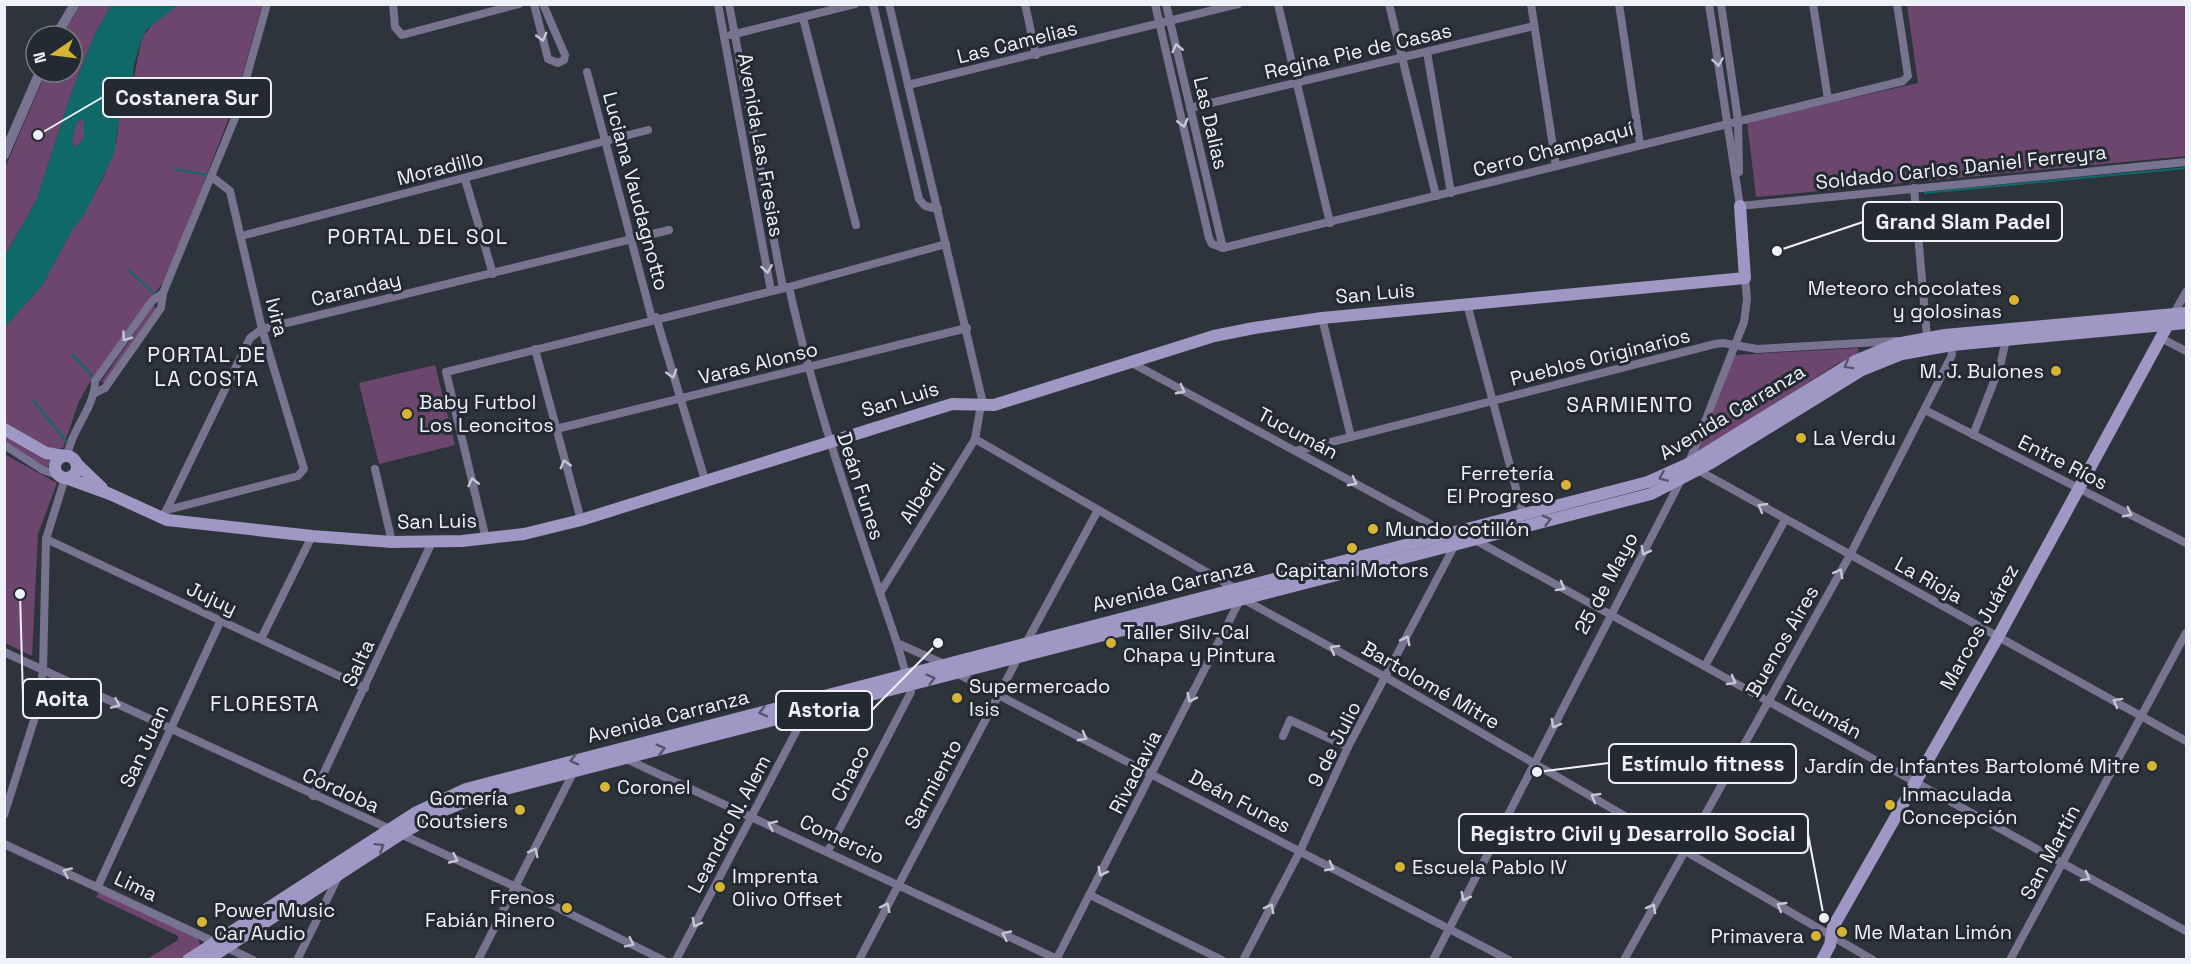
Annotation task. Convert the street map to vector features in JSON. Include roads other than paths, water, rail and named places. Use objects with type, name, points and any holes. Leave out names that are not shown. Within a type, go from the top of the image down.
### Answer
[{"type":"main road","points":[[1740,206],[1745,278]]},
{"type":"main road","name":"San Luis","points":[[62,475],[165,514],[312,536],[392,542],[486,539],[524,534],[581,520],[952,404],[994,405],[1214,336],[1322,318],[1745,278]]},
{"type":"main road","name":"Avenida Carranza","points":[[1453,539],[1473,539],[1651,494],[1682,480],[1694,467],[1856,361],[1922,338],[2006,340],[2171,319],[2187,313]]},
{"type":"main road","name":"Avenida Carranza","points":[[909,679],[944,664],[1453,539],[1523,515],[1648,482],[1694,467],[1862,370],[1902,354],[1948,340],[2171,319],[2187,323]]},
{"type":"main road","name":"Marcos Juárez","points":[[1822,960],[1830,945],[1833,927],[1913,782],[1998,637],[2171,319]]},
{"type":"main road","points":[[4,429],[46,453],[62,475]]},
{"type":"main road","points":[[46,453],[70,459]]},
{"type":"main road","points":[[62,475],[76,472],[70,459]]},
{"type":"main road","points":[[62,475],[58,460],[70,459]]},
{"type":"main road","name":"San Luis","points":[[70,459],[110,494]]},
{"type":"main road","name":"Avenida Carranza","points":[[188,960],[299,899],[401,834],[440,812],[469,800],[802,707],[909,679],[956,672],[1019,656],[1238,593]]},
{"type":"main road","name":"Avenida Carranza","points":[[207,960],[220,944],[347,855],[430,804],[466,789],[610,751],[802,707]]},
{"type":"street","points":[[63,24],[75,4]]},
{"type":"street","points":[[70,459],[77,429],[95,393],[95,381],[152,301],[163,293],[212,177],[240,103],[267,4]]},
{"type":"street","points":[[393,4],[395,27],[399,34],[519,4]]},
{"type":"street","points":[[534,4],[548,59],[558,63],[564,60],[565,55],[543,4]]},
{"type":"street","name":"Avenida Las Fresias","points":[[718,4],[771,291]]},
{"type":"street","name":"Avenida Las Fresias","points":[[729,4],[786,287]]},
{"type":"street","points":[[725,37],[855,4]]},
{"type":"street","points":[[873,4],[919,199],[925,206],[938,209]]},
{"type":"street","name":"Alberdi","points":[[880,593],[975,439],[982,405],[982,389],[889,4]]},
{"type":"street","points":[[1025,4],[1036,55]]},
{"type":"street","name":"Las Dalias","points":[[1155,4],[1209,238],[1212,244],[1223,248]]},
{"type":"street","name":"Las Dalias","points":[[1166,4],[1223,248]]},
{"type":"street","name":"Las Camelias","points":[[908,85],[1238,4]]},
{"type":"street","points":[[1278,4],[1330,223]]},
{"type":"street","points":[[1389,4],[1436,196]]},
{"type":"street","points":[[1531,4],[1556,166]]},
{"type":"street","points":[[1619,4],[1640,144]]},
{"type":"street","points":[[1709,4],[1740,206]]},
{"type":"street","points":[[1721,4],[1738,120],[1740,206]]},
{"type":"street","points":[[1813,4],[1828,99]]},
{"type":"street","name":"Cerro Champaquí","points":[[1223,248],[1903,81],[1908,76],[1897,4]]},
{"type":"street","points":[[803,18],[856,225]]},
{"type":"street","name":"Regina Pie de Casas","points":[[1190,108],[1534,26]]},
{"type":"street","points":[[1427,52],[1451,193]]},
{"type":"street","name":"Luciana Vaudagnotto","points":[[587,72],[654,318],[705,480]]},
{"type":"street","points":[[4,156],[8,137],[34,84]]},
{"type":"street","name":"Moradillo","points":[[241,236],[648,130]]},
{"type":"street","name":"Soldado Carlos Daniel Ferreyra","points":[[1740,206],[2187,162]]},
{"type":"street","name":"Ivira","points":[[165,514],[298,476],[303,472],[304,466],[262,329],[230,191],[212,177]]},
{"type":"street","points":[[465,178],[493,274]]},
{"type":"street","points":[[1914,188],[1922,338]]},
{"type":"street","name":"Caranday","points":[[262,329],[669,230]]},
{"type":"street","points":[[486,539],[446,372],[654,318],[771,291],[946,244]]},
{"type":"street","points":[[1694,467],[1746,310],[1745,278]]},
{"type":"street","name":"Deán Funes","points":[[786,287],[829,441],[897,644]]},
{"type":"street","points":[[2171,319],[2187,292]]},
{"type":"street","points":[[1467,304],[1523,515]]},
{"type":"street","points":[[1322,318],[1351,437]]},
{"type":"street","name":"Varas Alonso","points":[[556,429],[967,328]]},
{"type":"street","points":[[165,514],[250,338],[262,329]]},
{"type":"street","name":"Pueblos Originarios","points":[[1296,451],[1714,344],[1735,344],[1757,349],[1922,338]]},
{"type":"street","points":[[2161,338],[2187,351]]},
{"type":"street","name":"Buenos Aires","points":[[1624,960],[1850,555],[1952,356],[1948,340]]},
{"type":"street","points":[[1973,435],[2000,366],[2006,340]]},
{"type":"street","points":[[535,349],[581,520]]},
{"type":"street","name":"Tucumán","points":[[1130,362],[1453,539]]},
{"type":"street","name":"Entre Ríos","points":[[1925,410],[2187,543]]},
{"type":"street","name":"Bartolomé Mitre","points":[[975,439],[1873,960]]},
{"type":"street","points":[[4,445],[43,470],[62,475],[46,539],[43,671],[36,714],[4,815]]},
{"type":"street","name":"La Rioja","points":[[1694,467],[1785,520],[2187,741]]},
{"type":"street","points":[[375,469],[392,542]]},
{"type":"street","name":"25 de Mayo","points":[[1433,960],[1682,480]]},
{"type":"street","points":[[1026,644],[1098,510]]},
{"type":"street","points":[[1704,666],[1785,520]]},
{"type":"street","points":[[261,639],[312,536]]},
{"type":"street","name":"Jujuy","points":[[46,539],[365,688]]},
{"type":"street","name":"9 de Julio","points":[[1243,960],[1300,851],[1348,747],[1387,678],[1453,539]]},
{"type":"street","name":"Tucumán","points":[[1473,539],[2187,931]]},
{"type":"street","name":"Salta","points":[[313,796],[432,542]]},
{"type":"street","name":"Rivadavia","points":[[1057,959],[1153,774],[1238,593]]},
{"type":"street","name":"San Juan","points":[[98,886],[221,620]]},
{"type":"street","name":"San Martín","points":[[2010,960],[2187,633]]},
{"type":"street","points":[[897,644],[944,664]]},
{"type":"street","points":[[897,644],[909,679]]},
{"type":"street","name":"Córdoba","points":[[4,652],[313,796],[516,887],[663,960]]},
{"type":"street","name":"Sarmiento","points":[[860,960],[1019,656]]},
{"type":"street","name":"Deán Funes","points":[[956,672],[1509,960]]},
{"type":"street","name":"Chaco","points":[[828,851],[911,692],[909,679]]},
{"type":"street","name":"Leandro N. Alem","points":[[676,960],[752,816],[802,707]]},
{"type":"street","points":[[1283,735],[1290,720],[1348,747]]},
{"type":"street","name":"Comercio","points":[[610,751],[1057,959]]},
{"type":"street","points":[[478,960],[574,771]]},
{"type":"street","name":"Lima","points":[[4,844],[252,960]]},
{"type":"street","points":[[297,960],[347,855]]},
{"type":"street","points":[[299,899],[307,895],[317,896],[321,903],[321,911]]},
{"type":"street","points":[[1090,895],[1222,960]]},
{"type":"waterway","points":[[1925,193],[2186,168]]},
{"type":"waterway","points":[[175,169],[208,175]]},
{"type":"waterway","points":[[128,270],[154,293]]},
{"type":"waterway","points":[[72,354],[93,377]]},
{"type":"waterway","points":[[33,400],[66,441]]},
{"type":"place","name":"Costanera Sur","points":[[38,135]]},
{"type":"place","name":"Grand Slam Padel","points":[[1777,251]]},
{"type":"place","name":"Meteoro chocolates y golosinas","points":[[2014,300]]},
{"type":"place","name":"M. J. Bulones","points":[[2056,371]]},
{"type":"place","name":"Baby Futbol Los Leoncitos","points":[[407,414]]},
{"type":"place","name":"La Verdu","points":[[1801,438]]},
{"type":"place","name":"Ferretería El Progreso","points":[[1566,485]]},
{"type":"place","name":"Mundo cotillón","points":[[1373,529]]},
{"type":"place","name":"Capitani Motors","points":[[1352,548]]},
{"type":"place","name":"Aoita","points":[[20,594]]},
{"type":"place","name":"Astoria","points":[[938,643]]},
{"type":"place","name":"Taller Silv-Cal Chapa y Pintura","points":[[1111,643]]},
{"type":"place","name":"Supermercado Isis","points":[[957,698]]},
{"type":"place","name":"Jardín de Infantes Bartolomé Mitre","points":[[2152,766]]},
{"type":"place","name":"Estímulo fitness","points":[[1537,772]]},
{"type":"place","name":"Coronel","points":[[605,787]]},
{"type":"place","name":"Inmaculada Concepción","points":[[1890,805]]},
{"type":"place","name":"Gomería Coutsiers","points":[[520,810]]},
{"type":"place","name":"Escuela Pablo IV","points":[[1400,867]]},
{"type":"place","name":"Imprenta Olivo Offset","points":[[720,887]]},
{"type":"place","name":"Frenos Fabián Rinero","points":[[567,908]]},
{"type":"place","name":"Registro Civil y Desarrollo Social","points":[[1824,918]]},
{"type":"place","name":"Power Music Car Audio","points":[[202,922]]},
{"type":"place","name":"Me Matan Limón","points":[[1842,932]]},
{"type":"place","name":"Primavera","points":[[1816,936]]},
{"type":"district","name":"PORTAL DEL SOL","points":[[418,237]]},
{"type":"district","name":"PORTAL DE LA COSTA","points":[[207,367]]},
{"type":"district","name":"SARMIENTO","points":[[1630,405]]},
{"type":"district","name":"FLORESTA","points":[[265,704]]}]
